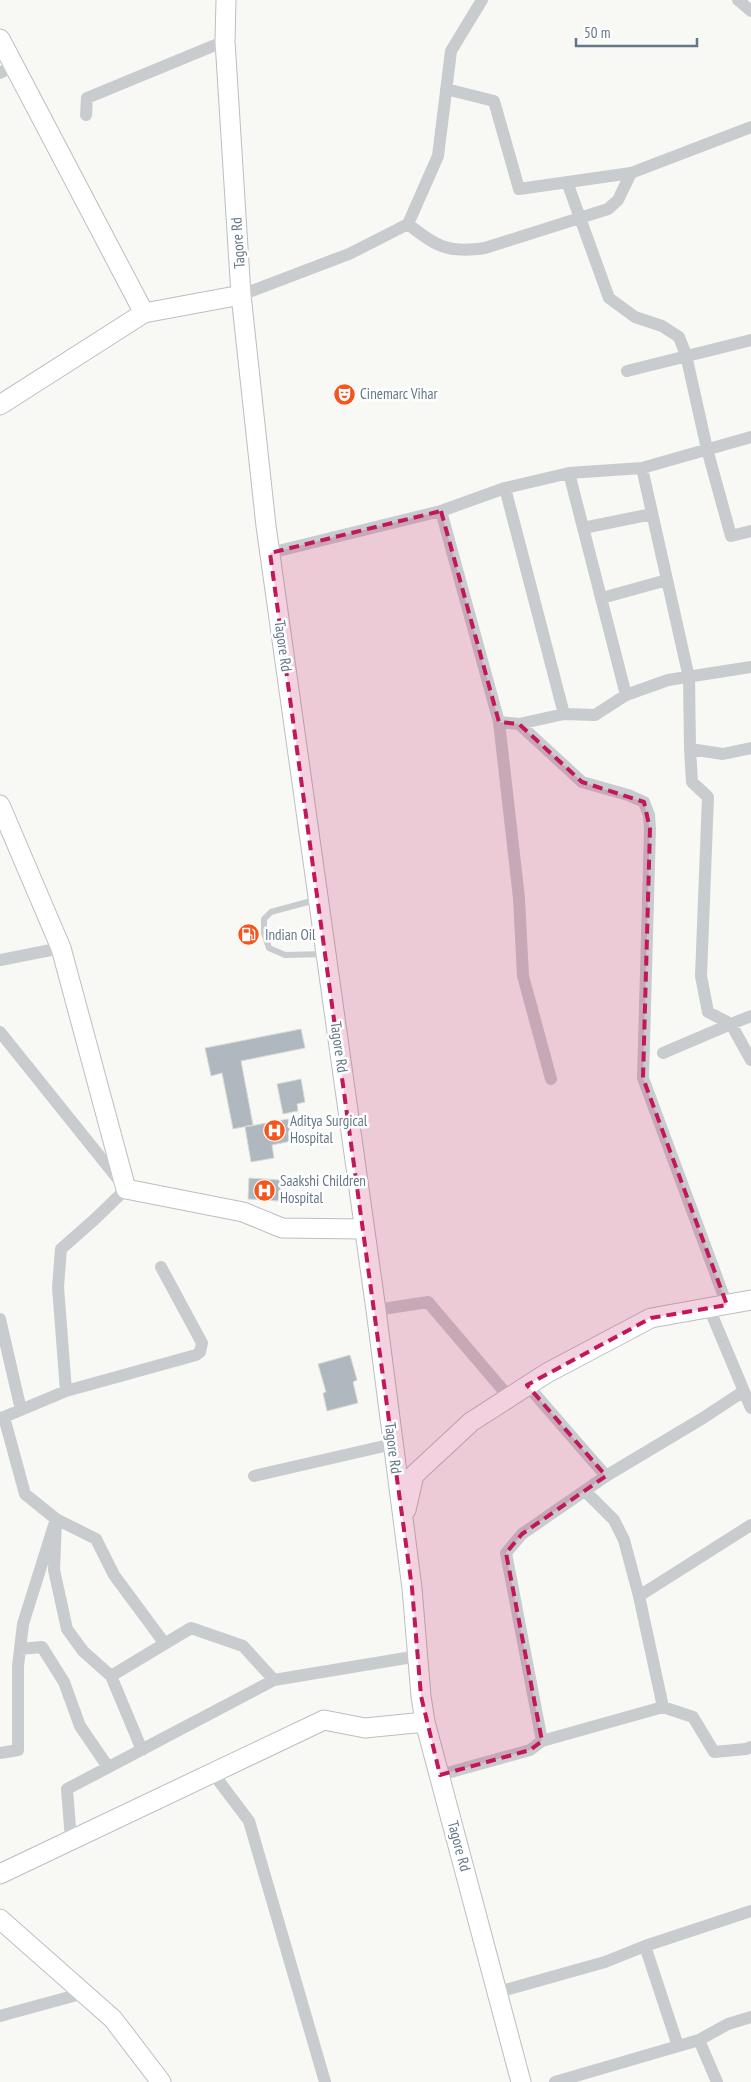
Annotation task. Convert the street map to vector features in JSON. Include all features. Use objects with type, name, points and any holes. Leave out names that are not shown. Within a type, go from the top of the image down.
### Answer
[{"type":"street","name":"Tagore Rd","points":[[226,0],[225,41],[241,295],[270,553],[363,1229],[376,1310],[412,1588],[425,1722],[522,2082]]},
{"type":"street","points":[[0,405],[144,313],[241,295],[349,254],[408,224],[438,156],[450,51],[482,0]]},
{"type":"street","points":[[738,0],[751,11]]},
{"type":"street","points":[[0,40],[6,69],[144,313]]},
{"type":"street","points":[[86,116],[87,98],[225,41]]},
{"type":"street","points":[[446,89],[494,101],[519,190],[631,173],[751,127]]},
{"type":"street","points":[[408,224],[430,242],[450,248],[469,250],[485,248],[608,209],[618,200],[631,173]]},
{"type":"street","points":[[567,182],[609,298],[635,317],[662,326],[679,337],[686,355],[706,449],[732,536],[751,531]]},
{"type":"street","points":[[627,370],[751,340]]},
{"type":"street","points":[[270,553],[441,511],[505,488],[569,473],[642,468],[751,437]]},
{"type":"street","points":[[642,468],[689,678],[692,782],[708,797],[701,976],[708,1012],[731,1024],[751,1060]]},
{"type":"street","points":[[569,473],[626,695]]},
{"type":"street","points":[[505,488],[564,714]]},
{"type":"street","points":[[441,511],[500,722],[519,898],[523,976],[551,1079]]},
{"type":"street","points":[[584,528],[652,514]]},
{"type":"street","points":[[602,598],[667,580]]},
{"type":"street","points":[[500,722],[519,724],[564,714],[595,715],[626,695],[668,680],[689,678],[751,666]]},
{"type":"street","points":[[519,724],[582,782],[628,795],[644,802],[650,829],[643,1078],[751,1408]]},
{"type":"street","points":[[690,749],[723,754],[751,748]]},
{"type":"street","points":[[0,805],[61,948],[126,1189]]},
{"type":"street","points":[[0,960],[61,948]]},
{"type":"street","points":[[662,1052],[751,1016]]},
{"type":"street","points":[[0,1032],[126,1189],[244,1212],[282,1228],[363,1229]]},
{"type":"street","points":[[66,1390],[58,1287],[61,1249],[126,1189]]},
{"type":"street","points":[[161,1267],[202,1343],[200,1352],[196,1355],[66,1390],[2,1418],[25,1494],[56,1518],[96,1539],[114,1575],[165,1644]]},
{"type":"street","points":[[403,1522],[414,1475],[471,1422],[509,1397],[547,1373],[650,1318],[751,1300]]},
{"type":"street","points":[[376,1310],[428,1302],[509,1397]]},
{"type":"street","points":[[0,1319],[21,1410]]},
{"type":"street","points":[[527,1386],[606,1476]]},
{"type":"street","points":[[542,1741],[506,1554],[522,1534],[606,1476],[744,1391]]},
{"type":"street","points":[[254,1476],[393,1444]]},
{"type":"street","points":[[585,1491],[614,1520],[624,1540],[639,1596],[663,1707]]},
{"type":"street","points":[[0,1753],[18,1750],[18,1666],[23,1624],[56,1518]]},
{"type":"street","points":[[56,1518],[54,1570],[67,1629],[83,1652],[111,1676],[142,1750]]},
{"type":"street","points":[[639,1596],[751,1525]]},
{"type":"street","points":[[111,1676],[191,1628],[244,1646],[274,1680]]},
{"type":"street","points":[[20,1649],[42,1647],[64,1682],[80,1726],[108,1767]]},
{"type":"street","points":[[70,1840],[68,1789],[108,1767],[274,1680],[418,1656]]},
{"type":"street","points":[[440,1775],[530,1750],[542,1741],[663,1707],[693,1717],[714,1752],[746,1750],[751,1747]]},
{"type":"street","points":[[0,1874],[324,1720],[365,1728],[425,1722]]},
{"type":"street","points":[[212,1772],[249,1821],[325,2082]]},
{"type":"street","points":[[498,1992],[606,1962],[645,1946],[751,1911]]},
{"type":"street","points":[[0,1919],[113,2019],[161,2082]]},
{"type":"street","points":[[645,1946],[678,2046]]},
{"type":"street","points":[[0,2016],[84,1993]]},
{"type":"street","points":[[555,2082],[700,2040],[728,2024],[751,2017]]},
{"type":"street","points":[[700,2040],[717,2082]]},
{"type":"lane","points":[[319,899],[271,912],[264,919],[264,934],[270,948],[285,955],[326,954]]},
{"type":"highlighted area","points":[[441,511],[499,722],[519,724],[582,782],[644,802],[650,829],[643,1078],[727,1305],[651,1318],[527,1385],[606,1476],[522,1534],[506,1553],[542,1741],[530,1750],[440,1775],[421,1696],[412,1588],[270,553]]},
{"type":"building","points":[[301,1029],[305,1048],[241,1061],[253,1125],[233,1129],[222,1073],[211,1076],[205,1048]]},
{"type":"building","points":[[301,1079],[305,1102],[297,1104],[298,1111],[283,1114],[277,1084]]},
{"type":"building","points":[[288,1119],[292,1141],[272,1145],[274,1158],[251,1162],[245,1127]]},
{"type":"building","points":[[249,1178],[281,1180],[279,1201],[248,1199]]},
{"type":"building","points":[[350,1355],[357,1380],[353,1382],[358,1403],[327,1411],[323,1393],[326,1392],[318,1364]]},
{"type":"place","name":"Cinemarc Vihar","points":[[344,394]]},
{"type":"place","name":"Indian Oil","points":[[249,935]]},
{"type":"place","name":"Aditya Surgical Hospital","points":[[274,1130]]},
{"type":"place","name":"Saakshi Children Hospital","points":[[264,1190]]}]
